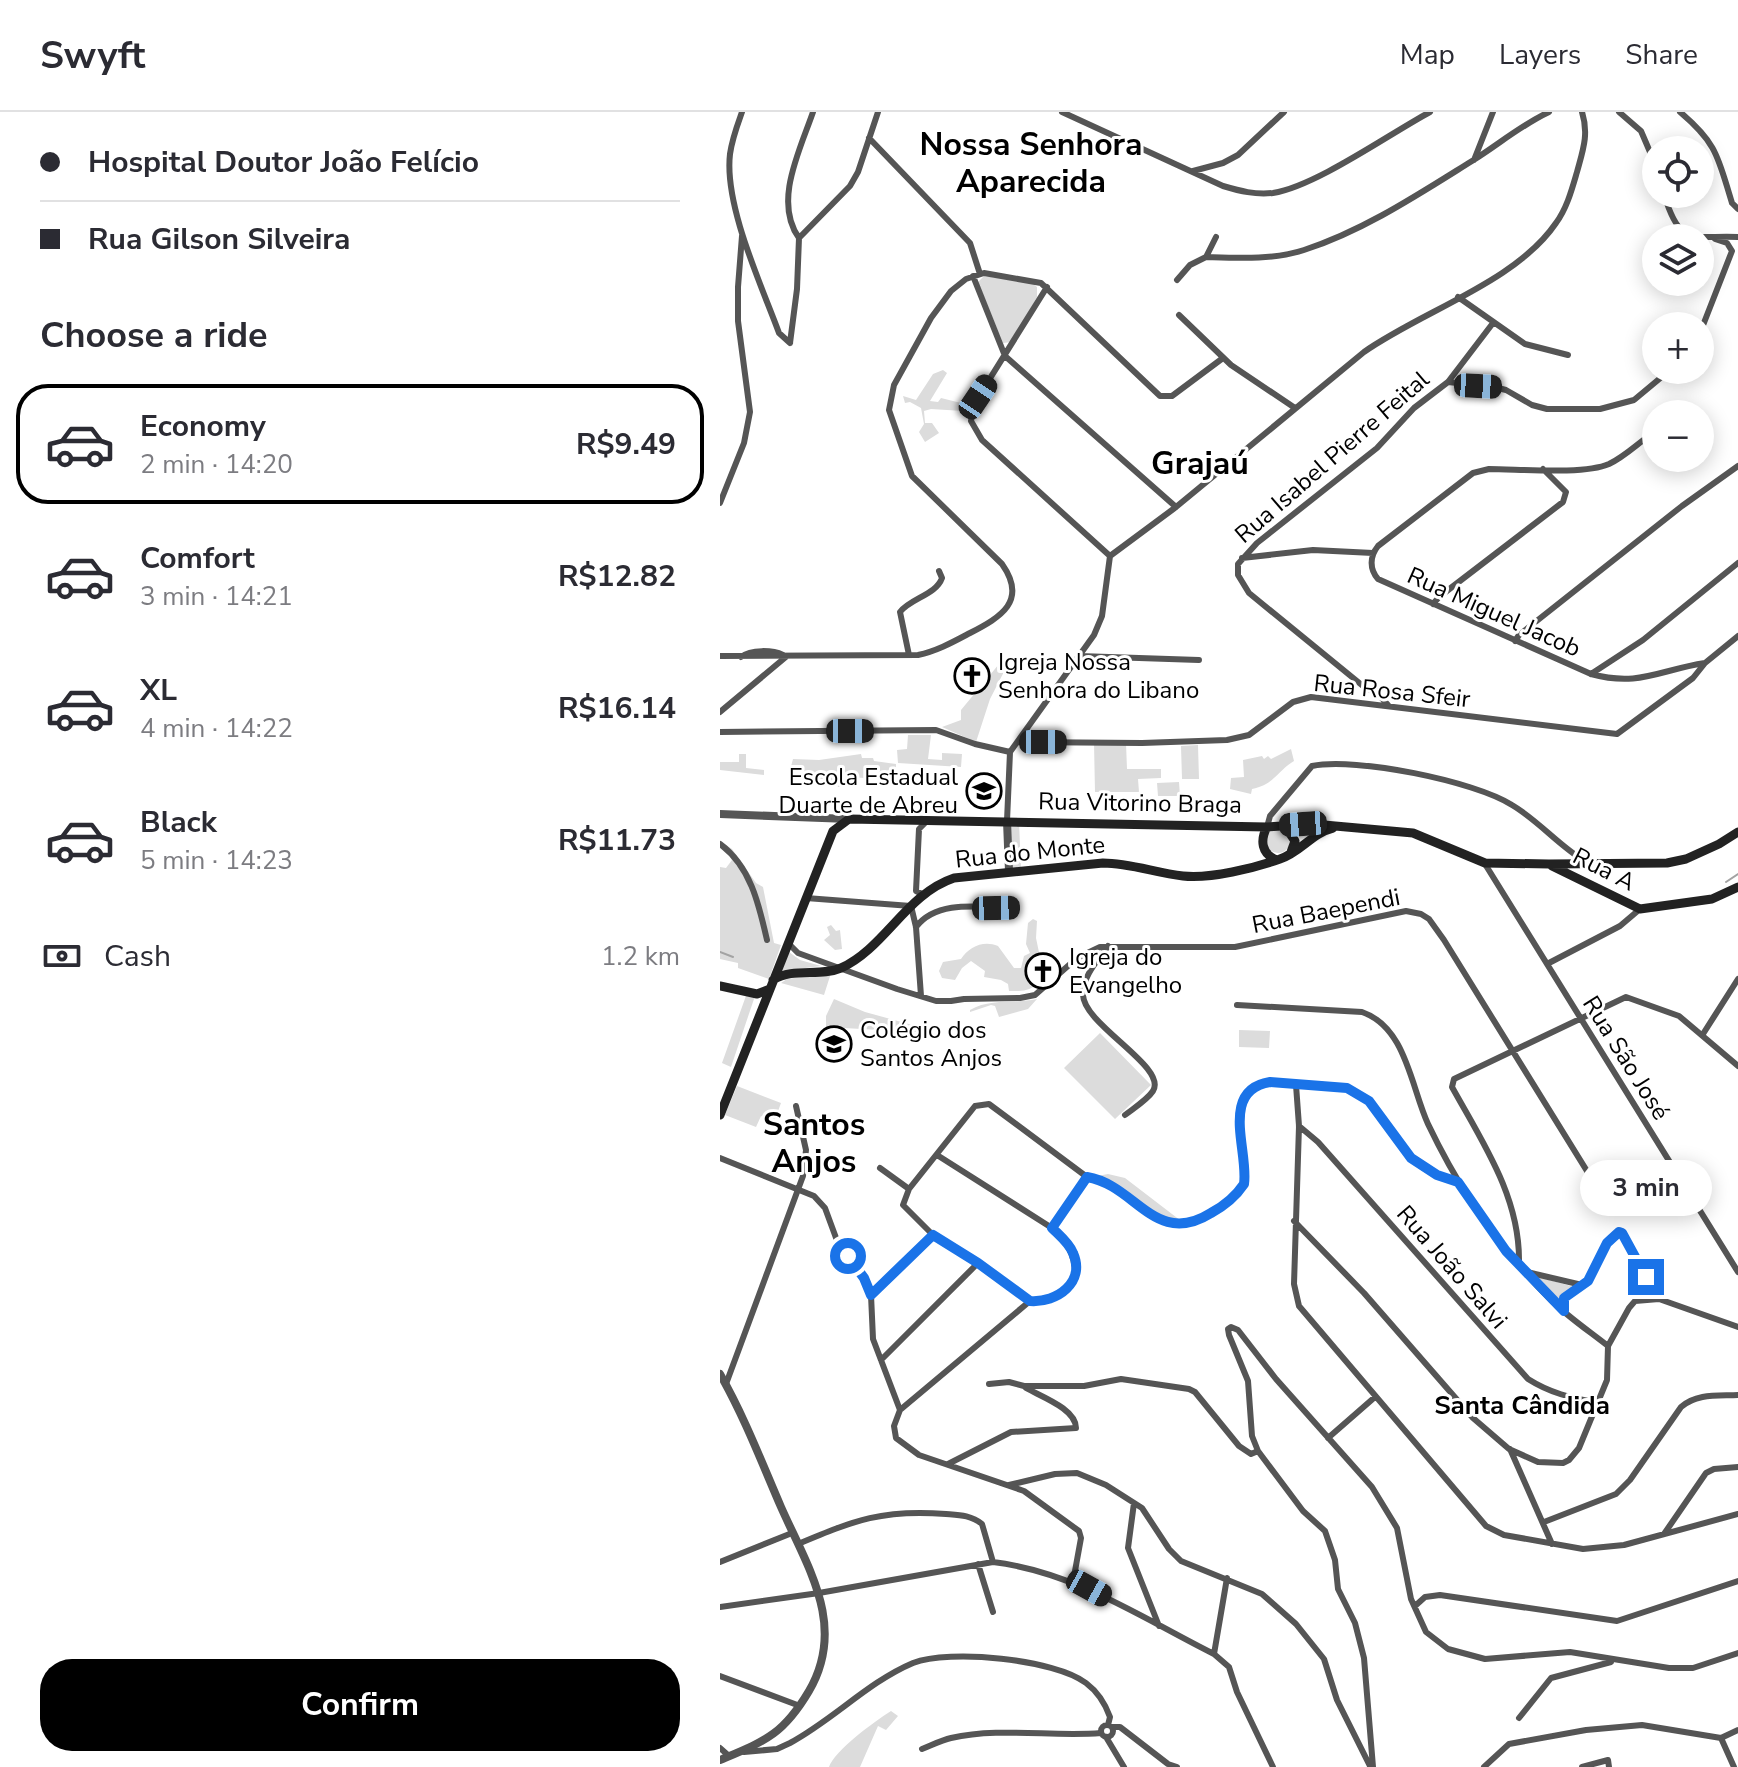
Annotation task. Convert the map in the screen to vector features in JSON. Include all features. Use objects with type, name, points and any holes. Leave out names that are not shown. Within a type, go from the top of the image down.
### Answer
[{"type":"main road","name":"Rua Vitorino Braga","points":[[849,819],[1341,826],[1413,833],[1485,863],[1549,864],[1667,863],[1708,849],[1738,832]]},
{"type":"main road","points":[[720,1115],[833,831],[849,819]]},
{"type":"main road","points":[[1285,826],[1295,841],[1289,855]]},
{"type":"main road","name":"Rua do Monte","points":[[839,969],[877,940],[922,894],[954,878],[1117,863],[1193,877],[1277,860],[1289,855],[1321,831],[1341,826]]},
{"type":"main road","points":[[1267,827],[1263,837],[1264,849],[1277,860]]},
{"type":"main road","name":"Rua A","points":[[1549,864],[1640,909]]},
{"type":"main road","points":[[1640,909],[1712,899],[1738,887]]},
{"type":"main road","points":[[720,986],[759,994],[784,975],[839,969]]},
{"type":"main road","points":[[749,992],[763,1007]]},
{"type":"street","points":[[742,112],[730,154],[729,173],[742,236],[779,333],[790,343],[799,238],[788,214],[789,188],[813,112]]},
{"type":"street","points":[[799,238],[850,186],[858,172],[878,112]]},
{"type":"street","points":[[1062,112],[1242,192],[1275,192],[1319,175],[1430,112]]},
{"type":"street","points":[[1193,171],[1223,163],[1238,155],[1284,112]]},
{"type":"street","points":[[1474,160],[1493,112]]},
{"type":"street","points":[[1177,280],[1190,265],[1206,257],[1262,257],[1302,251],[1372,220],[1474,160],[1523,125],[1549,112]]},
{"type":"street","points":[[1009,871],[1007,821],[1010,752],[1094,635],[1102,616],[1110,556],[1176,507],[1390,334],[1522,260],[1556,223],[1565,208],[1586,139],[1582,112]]},
{"type":"street","points":[[1619,112],[1643,136]]},
{"type":"street","points":[[1680,112],[1701,130],[1715,149],[1732,203],[1738,209]]},
{"type":"street","points":[[869,138],[970,243],[976,275],[1005,356],[1176,507]]},
{"type":"street","points":[[1668,208],[1683,232],[1693,237],[1738,237]]},
{"type":"street","points":[[720,503],[744,443],[750,412],[738,321],[742,236]]},
{"type":"street","points":[[1206,257],[1216,237]]},
{"type":"street","points":[[1708,312],[1732,251],[1727,243],[1715,239]]},
{"type":"street","points":[[720,656],[741,657],[747,652],[778,652],[787,656],[933,652],[997,619],[1008,608],[1013,593],[1012,577],[912,476],[889,410],[894,385],[931,318],[951,291],[976,275],[1037,282],[1047,287],[1160,396],[1172,396],[1223,358]]},
{"type":"street","points":[[1047,287],[972,408],[970,417],[984,443],[1110,556]]},
{"type":"street","points":[[1458,297],[1534,348],[1568,355]]},
{"type":"street","points":[[1179,315],[1223,358],[1295,408]]},
{"type":"street","name":"Rua Isabel Pierre Feital","points":[[1389,706],[1378,694],[1363,686],[1249,593],[1238,575],[1238,564],[1257,543],[1377,448],[1414,408],[1448,382],[1493,323]]},
{"type":"street","points":[[1448,382],[1494,387],[1547,409],[1611,408],[1634,400],[1653,384]]},
{"type":"street","name":"Rua Miguel Jacob","points":[[1642,442],[1604,466],[1489,469],[1473,473],[1387,538],[1373,553],[1373,570],[1378,579],[1591,674],[1614,681],[1637,680],[1705,663]]},
{"type":"street","points":[[1515,641],[1682,506],[1738,466]]},
{"type":"street","points":[[1433,604],[1563,502],[1566,492],[1542,469]]},
{"type":"street","points":[[1242,558],[1313,550],[1373,553]]},
{"type":"street","points":[[1591,674],[1643,640],[1738,563]]},
{"type":"street","points":[[909,655],[900,612],[938,587],[942,578],[939,571]]},
{"type":"street","name":"Rua Rosa Sfeir","points":[[1018,742],[1227,740],[1249,735],[1303,698],[1319,697],[1617,734],[1693,678],[1705,663],[1738,636]]},
{"type":"street","points":[[720,712],[787,656]]},
{"type":"street","points":[[1079,656],[1199,660]]},
{"type":"street","points":[[720,732],[936,730],[1010,752]]},
{"type":"street","points":[[1267,827],[1270,816],[1307,769],[1318,765],[1402,771],[1439,779],[1504,800],[1546,829],[1585,864],[1576,878]]},
{"type":"street","name":"Rua Vitorino Braga","points":[[720,814],[849,819]]},
{"type":"street","points":[[825,819],[833,831]]},
{"type":"street","points":[[922,894],[916,891],[919,829],[931,820]]},
{"type":"street","points":[[720,844],[746,874],[758,902],[767,940]]},
{"type":"street","points":[[1562,864],[1572,852]]},
{"type":"street","name":"Rua São José","points":[[1485,863],[1738,1272]]},
{"type":"street","points":[[806,898],[911,906],[916,927],[921,996]]},
{"type":"street","points":[[1624,903],[1627,921]]},
{"type":"street","points":[[916,927],[926,915],[947,908],[1016,908]]},
{"type":"street","points":[[1547,964],[1627,921],[1640,909]]},
{"type":"street","name":"Rua Baependi","points":[[788,943],[798,953],[936,1001],[1020,998],[1035,995],[1088,951],[1108,946],[1235,947],[1414,911],[1429,919],[1444,940],[1595,1184]]},
{"type":"street","points":[[1108,946],[1091,970],[1083,1000],[1095,1019],[1149,1069],[1155,1081],[1152,1091],[1125,1115]]},
{"type":"street","points":[[1703,1034],[1738,979]]},
{"type":"street","points":[[1519,1262],[1516,1223],[1504,1184],[1452,1082],[1458,1076],[1626,997],[1669,1011],[1703,1034],[1738,1066]]},
{"type":"street","points":[[1237,1005],[1362,1012],[1379,1019],[1396,1041],[1429,1125],[1458,1182],[1506,1251],[1564,1311],[1608,1346]]},
{"type":"street","points":[[1030,1301],[933,1235],[903,1205],[909,1189],[975,1106],[989,1104],[995,1107],[1087,1177],[1104,1182],[1166,1223],[1193,1223],[1221,1207],[1244,1184],[1238,1124],[1245,1099],[1259,1084],[1270,1082],[1347,1088],[1359,1093],[1369,1101],[1411,1158],[1437,1175],[1458,1182]]},
{"type":"street","points":[[1296,1085],[1299,1126],[1294,1284],[1299,1306],[1486,1526],[1504,1535],[1583,1549],[1611,1547],[1738,1514]]},
{"type":"street","points":[[726,1384],[799,1191],[806,1150],[796,1106]]},
{"type":"street","name":"Rua João Salvi","points":[[1299,1126],[1318,1142],[1528,1379],[1565,1397],[1596,1402]]},
{"type":"street","points":[[937,1155],[1052,1228],[1074,1254],[1075,1278],[1063,1294],[1030,1301],[900,1410],[894,1426],[896,1438],[919,1455],[1009,1485],[1046,1505],[1079,1531],[1081,1538],[1073,1582]]},
{"type":"street","points":[[720,1158],[814,1196],[823,1204],[839,1246],[864,1278],[871,1295],[873,1339],[900,1410]]},
{"type":"street","points":[[880,1168],[909,1189]]},
{"type":"street","points":[[1052,1228],[1087,1177]]},
{"type":"street","points":[[1294,1221],[1364,1293],[1473,1418],[1509,1449],[1538,1462],[1554,1465],[1569,1460],[1579,1448],[1607,1380],[1608,1346],[1635,1301],[1659,1299],[1738,1327]]},
{"type":"street","points":[[1564,1311],[1564,1298],[1593,1274],[1607,1243],[1619,1232],[1659,1299]]},
{"type":"street","points":[[871,1295],[933,1235]]},
{"type":"street","points":[[881,1360],[978,1263]]},
{"type":"street","points":[[1524,1271],[1582,1285]]},
{"type":"street","points":[[1372,1767],[1364,1658],[1355,1623],[1338,1589],[1335,1560],[1325,1531],[1303,1511],[1258,1451],[1252,1436],[1248,1381],[1228,1329],[1234,1327],[1372,1487],[1397,1528],[1415,1606],[1426,1632],[1448,1649],[1485,1659],[1570,1652],[1669,1668],[1693,1668],[1738,1653]]},
{"type":"street","points":[[720,1374],[819,1593],[826,1640],[816,1678],[800,1706],[778,1732],[740,1753]]},
{"type":"street","points":[[989,1384],[1009,1382],[1024,1386],[1084,1386],[1121,1379],[1153,1381],[1189,1389],[1195,1392],[1245,1452],[1251,1454],[1258,1451]]},
{"type":"street","points":[[948,1464],[1011,1432],[1076,1428],[1075,1420],[1068,1413],[1024,1386]]},
{"type":"street","points":[[1544,1522],[1616,1494],[1630,1480],[1689,1400],[1704,1396],[1738,1395]]},
{"type":"street","points":[[1328,1438],[1375,1397]]},
{"type":"street","points":[[1509,1449],[1552,1544]]},
{"type":"street","points":[[1664,1534],[1706,1473],[1714,1469],[1738,1467]]},
{"type":"street","points":[[1009,1485],[1055,1474],[1077,1473],[1106,1485],[1142,1508],[1169,1549],[1181,1561],[1262,1594],[1296,1624],[1324,1659],[1337,1700],[1372,1767]]},
{"type":"street","points":[[1134,1503],[1128,1548],[1159,1626]]},
{"type":"street","points":[[798,1544],[854,1520],[909,1511],[965,1516],[982,1524],[993,1562]]},
{"type":"street","points":[[720,1562],[792,1533]]},
{"type":"street","points":[[720,1607],[819,1593],[978,1564],[993,1562],[1015,1565],[1073,1582],[1214,1654],[1229,1667],[1237,1692],[1273,1767]]},
{"type":"street","points":[[978,1564],[993,1612]]},
{"type":"street","points":[[1214,1654],[1227,1578]]},
{"type":"street","points":[[1415,1606],[1425,1597],[1440,1595],[1617,1621],[1738,1581]]},
{"type":"street","points":[[720,1748],[724,1758],[777,1749],[888,1676],[913,1664],[946,1656],[991,1659],[1065,1671],[1096,1691],[1104,1701],[1113,1727],[1112,1735],[984,1733],[949,1738],[922,1749]]},
{"type":"street","points":[[1519,1718],[1551,1678],[1615,1661]]},
{"type":"street","points":[[720,1676],[800,1706]]},
{"type":"street","points":[[1110,1717],[1113,1727],[1177,1767]]},
{"type":"street","points":[[1484,1767],[1509,1744],[1586,1730],[1642,1725],[1721,1738],[1738,1730]]},
{"type":"street","points":[[1104,1735],[1124,1767]]},
{"type":"street","points":[[1721,1738],[1734,1767]]},
{"type":"street","points":[[1582,1767],[1608,1760],[1609,1767]]},
{"type":"shaded area","points":[[984,276],[1032,283],[1037,287],[1037,297],[1012,342],[1003,343],[978,282]]},
{"type":"shaded area","points":[[943,370],[947,373],[930,401],[938,402],[941,398],[961,403],[963,411],[924,411],[925,423],[932,423],[939,433],[925,442],[919,432],[924,424],[921,408],[910,402],[905,403],[903,396],[916,400],[933,374]]},
{"type":"shaded area","points":[[1004,658],[1009,662],[990,699],[976,742],[942,727],[961,720],[961,710]]},
{"type":"shaded area","points":[[908,735],[931,735],[928,759],[942,760],[942,753],[962,754],[961,767],[898,763],[897,750],[907,749]]},
{"type":"shaded area","points":[[1094,743],[1126,743],[1127,769],[1161,769],[1161,778],[1138,779],[1139,792],[1095,792]]},
{"type":"shaded area","points":[[1198,745],[1199,779],[1182,779],[1181,746]]},
{"type":"shaded area","points":[[1291,749],[1294,761],[1270,781],[1252,789],[1251,794],[1230,789],[1231,778],[1244,777],[1243,760],[1262,756],[1271,759]]},
{"type":"shaded area","points":[[739,754],[746,754],[746,768],[764,770],[764,775],[720,770],[720,762],[739,762]]},
{"type":"shaded area","points":[[861,754],[862,758],[896,764],[896,780],[849,777],[848,787],[838,787],[837,783],[829,784],[828,779],[788,778],[793,759],[819,760]]},
{"type":"shaded area","points":[[1179,782],[1180,796],[1158,796],[1157,783]]},
{"type":"shaded area","points":[[1009,822],[1019,822],[1021,869],[1010,869]]},
{"type":"shaded area","points":[[1278,829],[1286,833],[1290,841],[1286,849],[1278,853],[1270,849],[1266,841],[1270,833]]},
{"type":"shaded area","points":[[720,841],[732,849],[756,883],[763,887],[774,943],[781,945],[769,979],[738,968],[738,963],[720,959],[720,867],[726,868],[732,860],[720,848]]},
{"type":"shaded area","points":[[1033,919],[1037,921],[1036,938],[1041,962],[1029,974],[1037,984],[1034,987],[1009,991],[1008,984],[984,977],[985,971],[971,961],[955,980],[942,978],[939,971],[943,962],[961,959],[972,948],[982,944],[998,946],[1014,968],[1021,968],[1024,956],[1030,953],[1026,944],[1028,923]]},
{"type":"shaded area","points":[[831,925],[836,931],[840,930],[842,949],[835,950],[824,940],[830,935],[827,927]]},
{"type":"shaded area","points":[[789,952],[800,960],[821,966],[782,971]]},
{"type":"shaded area","points":[[831,973],[824,995],[781,983],[787,979]]},
{"type":"shaded area","points":[[747,993],[755,996],[731,1067],[722,1063]]},
{"type":"shaded area","points":[[834,999],[865,1012],[916,1026],[916,1032],[826,1027],[826,1016]]},
{"type":"shaded area","points":[[1037,999],[1028,1009],[999,1017],[995,1006],[991,1005],[970,1012],[986,1004]]},
{"type":"shaded area","points":[[1239,1030],[1270,1031],[1269,1048],[1239,1047]]},
{"type":"shaded area","points":[[1100,1033],[1151,1085],[1115,1119],[1064,1068]]},
{"type":"shaded area","points":[[737,1086],[781,1103],[774,1122],[761,1116],[756,1127],[725,1115]]},
{"type":"shaded area","points":[[1108,1174],[1125,1178],[1185,1224],[1174,1225],[1092,1177]]},
{"type":"shaded area","points":[[1534,1276],[1573,1288],[1559,1305],[1532,1278]]},
{"type":"shaded area","points":[[891,1711],[898,1716],[886,1730],[878,1726],[860,1767],[829,1767],[847,1745]]},
{"type":"waterway","points":[[1726,882],[1738,874]]},
{"type":"waterway","points":[[720,952],[733,957]]},
{"type":"place","name":"Igreja Nossa Senhora do Libano","points":[[972,676]]},
{"type":"place","name":"Escola Estadual Duarte de Abreu","points":[[984,791]]},
{"type":"place","name":"Igreja do Evangelho","points":[[1043,971]]},
{"type":"place","name":"Colégio dos Santos Anjos","points":[[834,1044]]},
{"type":"district","name":"Nossa Senhora Aparecida","points":[[1031,162]]},
{"type":"district","name":"Grajaú","points":[[1200,463]]},
{"type":"district","name":"Santos Anjos","points":[[814,1142]]},
{"type":"district","name":"Santa Cândida","points":[[1522,1405]]},
{"type":"route","points":[[848,1256],[864,1278],[871,1295],[933,1235],[1030,1301],[1037,1302],[1063,1294],[1075,1278],[1076,1264],[1066,1241],[1052,1228],[1087,1177],[1104,1182],[1166,1223],[1193,1223],[1233,1198],[1244,1184],[1238,1124],[1241,1110],[1253,1089],[1270,1082],[1347,1088],[1359,1093],[1369,1101],[1411,1158],[1423,1168],[1458,1182],[1506,1251],[1564,1311],[1564,1298],[1588,1281],[1607,1243],[1616,1233],[1622,1233],[1646,1277]]}]
